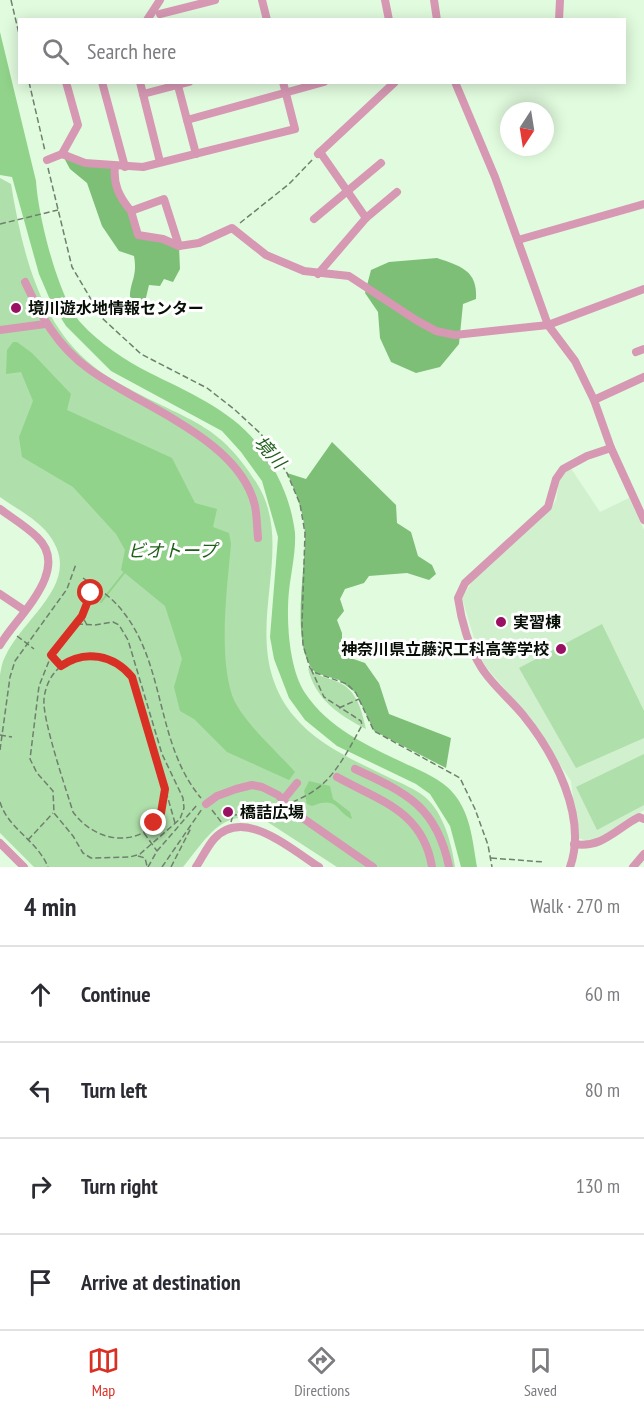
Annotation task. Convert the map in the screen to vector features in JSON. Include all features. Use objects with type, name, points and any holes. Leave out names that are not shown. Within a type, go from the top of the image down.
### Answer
[{"type":"street","points":[[158,2],[161,17],[215,0]]},
{"type":"street","points":[[262,0],[266,18]]},
{"type":"street","points":[[385,0],[389,18]]},
{"type":"street","points":[[434,0],[437,18]]},
{"type":"street","points":[[559,18],[560,0]]},
{"type":"street","points":[[148,18],[158,2]]},
{"type":"street","points":[[47,160],[62,154],[78,125],[67,84]]},
{"type":"street","points":[[103,84],[125,167]]},
{"type":"street","points":[[140,84],[160,162]]},
{"type":"street","points":[[143,94],[177,84],[196,154]]},
{"type":"street","points":[[62,154],[85,163],[143,167],[295,129],[284,84]]},
{"type":"street","points":[[187,120],[318,84]]},
{"type":"street","points":[[366,218],[319,153],[393,84]]},
{"type":"street","points":[[456,84],[495,177],[548,325],[574,362],[594,400],[611,448],[644,520]]},
{"type":"street","points":[[314,219],[381,163]]},
{"type":"street","points":[[116,166],[114,178],[116,189],[130,211],[138,235],[163,238],[179,246],[199,243],[232,228],[266,255],[318,274],[350,276],[436,332],[454,335],[548,325],[644,289]]},
{"type":"street","points":[[318,274],[366,218],[397,192]]},
{"type":"street","points":[[130,211],[164,199],[179,246]]},
{"type":"street","points":[[518,240],[644,204]]},
{"type":"street","points":[[25,282],[45,324],[87,368],[117,388],[189,427],[223,456],[244,482],[255,506],[258,538]]},
{"type":"street","points":[[0,330],[45,324]]},
{"type":"street","points":[[594,400],[644,377]]},
{"type":"street","points":[[570,867],[574,844],[567,785],[525,718],[494,684],[477,661],[458,598],[465,583],[548,507],[558,474],[574,462],[611,448]]},
{"type":"street","points":[[634,499],[644,495]]},
{"type":"street","points":[[0,509],[37,537],[48,556],[46,579],[0,645]]},
{"type":"street","points":[[0,594],[24,610]]},
{"type":"street","points":[[356,768],[417,802],[438,829],[449,867]]},
{"type":"street","points":[[337,777],[391,805],[412,821],[426,842],[432,867]]},
{"type":"street","points":[[283,800],[297,783]]},
{"type":"street","points":[[204,801],[252,785],[262,787],[373,867]]},
{"type":"street","points":[[574,844],[599,842],[613,836],[633,820],[639,817],[644,819]]},
{"type":"street","points":[[196,867],[215,838],[228,830],[247,827],[261,831],[319,867]]},
{"type":"street","points":[[0,843],[24,867]]},
{"type":"street","points":[[633,867],[644,854]]},
{"type":"path","points":[[11,0],[18,30]]},
{"type":"path","points":[[232,228],[249,219],[319,153]]},
{"type":"path","points":[[0,224],[59,210]]},
{"type":"path","points":[[0,750],[10,677],[15,661],[67,589],[76,564]]},
{"type":"path","points":[[83,578],[124,613],[135,630],[150,665],[178,762],[204,801],[228,830]]},
{"type":"path","points":[[94,586],[82,616],[55,646],[51,655],[37,693],[30,759],[37,773],[52,791],[54,813],[73,836],[83,853],[91,858],[135,856],[145,858],[148,867]]},
{"type":"path","points":[[82,616],[87,625]]},
{"type":"path","points":[[76,624],[116,623],[128,640],[162,754],[183,798],[184,808],[175,823],[135,856]]},
{"type":"path","points":[[9,631],[34,649]]},
{"type":"path","points":[[51,655],[61,666]]},
{"type":"path","points":[[165,789],[161,813],[144,832],[129,838],[106,838],[86,828],[73,812],[43,704],[48,681],[61,666],[76,658],[92,655],[115,662],[125,668],[136,686],[175,823]]},
{"type":"path","points":[[233,815],[249,814],[300,800],[324,784],[343,762],[362,725],[361,721],[324,697],[310,668]]},
{"type":"path","points":[[338,708],[360,699]]},
{"type":"path","points":[[1,735],[12,736]]},
{"type":"path","points":[[171,867],[204,801]]},
{"type":"path","points":[[148,867],[157,851],[204,801]]},
{"type":"path","points":[[0,802],[6,817],[38,849],[48,867]]},
{"type":"path","points":[[28,840],[54,813]]},
{"type":"path","points":[[162,867],[192,825]]},
{"type":"path","points":[[144,832],[157,851]]},
{"type":"path","points":[[490,858],[544,862]]},
{"type":"shaded area","points":[[62,154],[115,166],[114,178],[138,235],[179,246],[180,269],[173,282],[164,279],[160,286],[149,285],[144,306],[130,300],[135,270],[134,256],[119,251],[102,226],[87,183],[70,169]]},
{"type":"shaded area","points":[[0,178],[11,184],[27,259],[46,306],[74,348],[109,378],[191,420],[218,437],[243,463],[256,482],[268,509],[272,537],[267,626],[268,656],[275,685],[292,714],[325,744],[425,797],[442,820],[452,849],[455,867],[337,867],[266,821],[251,817],[227,821],[217,828],[183,867],[34,867],[0,833],[0,675],[2,666],[14,642],[49,596],[57,581],[60,565],[57,548],[45,530],[29,516],[0,497]]},
{"type":"shaded area","points":[[437,258],[460,267],[471,275],[476,289],[476,299],[463,304],[459,344],[440,367],[416,373],[391,362],[380,338],[378,312],[365,293],[371,270],[389,262]]},
{"type":"shaded area","points":[[332,442],[396,505],[397,523],[411,532],[418,556],[432,565],[436,574],[429,580],[407,573],[369,576],[364,583],[345,589],[340,599],[344,611],[337,620],[342,633],[342,655],[365,663],[379,683],[389,714],[451,738],[446,768],[374,731],[356,693],[339,680],[316,673],[308,661],[303,646],[301,627],[305,534],[299,503],[287,473],[306,479]]},
{"type":"shaded area","name":"神奈川県立藤沢工科高等学校","points":[[570,467],[600,512],[629,498],[644,530],[644,810],[599,839],[587,841],[578,838],[571,781],[525,713],[486,667],[479,655],[462,598],[471,583],[551,509],[556,500],[560,476]]},
{"type":"shaded area","points":[[602,624],[644,711],[644,738],[576,768],[519,668]]},
{"type":"shaded area","points":[[308,668],[350,690],[360,708],[366,729],[338,712],[322,697],[311,679]]},
{"type":"shaded area","points":[[644,754],[644,805],[597,830],[576,787]]},
{"type":"water","points":[[0,32],[36,181],[45,234],[57,276],[73,311],[96,338],[113,351],[223,413],[249,434],[259,446],[283,487],[293,521],[295,540],[288,616],[292,658],[305,693],[325,716],[350,735],[433,777],[452,792],[462,806],[468,822],[477,867],[461,867],[450,826],[430,794],[416,784],[337,746],[305,720],[289,698],[274,659],[270,637],[278,537],[262,481],[241,452],[222,431],[111,371],[66,326],[51,302],[39,274],[12,177],[0,175]]},
{"type":"water","name":"ビオトープ","points":[[13,342],[17,342],[32,353],[71,394],[67,410],[172,458],[195,503],[217,509],[213,527],[229,533],[231,544],[226,599],[225,657],[231,692],[241,713],[295,772],[289,780],[227,752],[194,719],[180,711],[174,687],[182,659],[165,606],[121,570],[125,550],[116,534],[73,487],[22,457],[19,437],[33,401],[21,372],[6,374],[7,350]]},
{"type":"water","points":[[309,781],[330,786],[333,799],[350,812],[352,819],[332,803],[312,806],[307,804],[304,791]]},
{"type":"waterway","points":[[101,602],[124,573]]},
{"type":"place","name":"境川遊水地情報センター","points":[[16,308]]},
{"type":"place","name":"実習棟","points":[[501,622]]},
{"type":"place","name":"神奈川県立藤沢工科高等学校","points":[[561,649]]},
{"type":"place","name":"橋詰広場","points":[[228,812]]},
{"type":"route","points":[[91,593],[82,616],[55,646],[51,655],[61,666],[76,658],[92,655],[103,657],[125,668],[132,677],[165,789],[161,813],[154,823]]},
{"type":"water label","name":"境川","points":[[270,452]]}]
